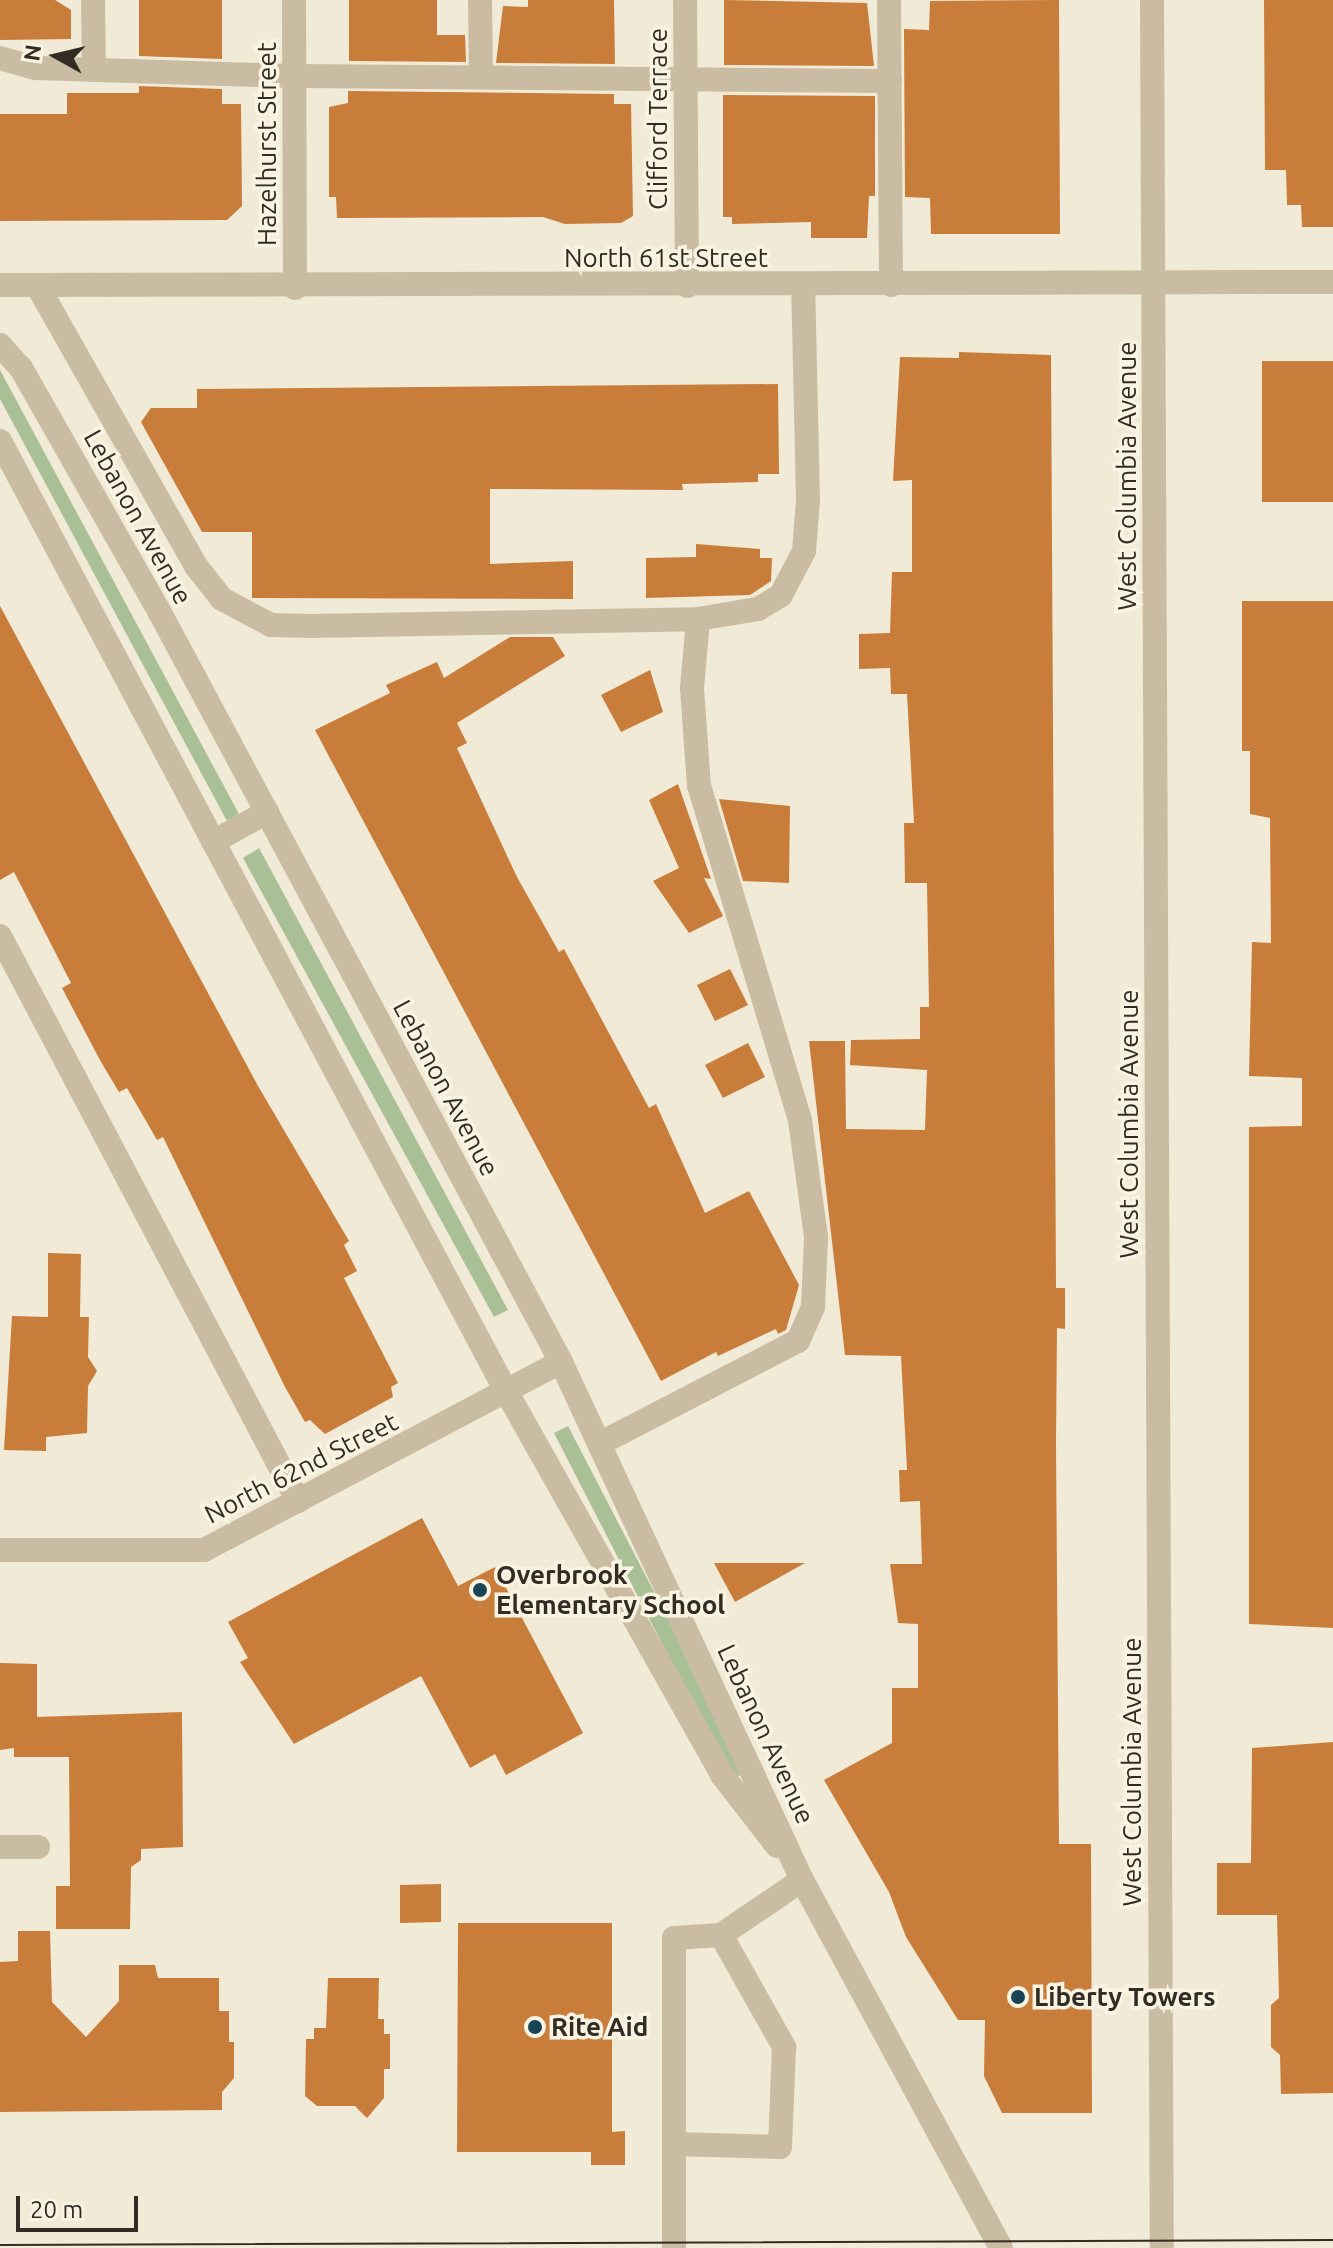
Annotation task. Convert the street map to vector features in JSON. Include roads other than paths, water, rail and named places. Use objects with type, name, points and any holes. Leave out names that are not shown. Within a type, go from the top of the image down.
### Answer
[{"type":"street","points":[[93,0],[94,70]]},
{"type":"street","name":"Hazelhurst Street","points":[[294,0],[295,288]]},
{"type":"street","points":[[480,0],[481,77]]},
{"type":"street","name":"Clifford Terrace","points":[[685,0],[687,286]]},
{"type":"street","points":[[889,0],[891,285]]},
{"type":"street","name":"West Columbia Avenue","points":[[1152,0],[1162,2248]]},
{"type":"street","points":[[0,58],[36,68],[294,76],[890,81]]},
{"type":"street","name":"North 61st Street","points":[[0,285],[295,288],[1333,282]]},
{"type":"street","points":[[37,285],[196,566],[246,617],[311,626],[698,619],[758,609],[781,595],[804,551],[803,285]]},
{"type":"street","name":"Lebanon Avenue","points":[[0,345],[21,368],[267,812],[561,1362],[802,1880],[1001,2248]]},
{"type":"street","name":"Lebanon Avenue","points":[[0,441],[506,1391],[722,1775],[802,1880]]},
{"type":"street","points":[[599,1444],[798,1341],[813,1307],[816,1237],[800,1120],[699,786],[692,688],[698,619]]},
{"type":"street","points":[[213,842],[267,812]]},
{"type":"street","points":[[0,936],[298,1501]]},
{"type":"street","name":"North 62nd Street","points":[[0,1550],[204,1550],[561,1362]]},
{"type":"street","points":[[0,1847],[38,1847]]},
{"type":"street","points":[[674,2248],[674,1938],[721,1935],[802,1880]]},
{"type":"street","points":[[674,2144],[780,2147],[784,2047],[721,1935]]},
{"type":"tram line","points":[[0,2245],[1333,2240]]},
{"type":"place","name":"Overbrook Elementary School","points":[[480,1590]]},
{"type":"place","name":"Liberty Towers","points":[[1018,1997]]},
{"type":"place","name":"Rite Aid","points":[[535,2027]]}]
